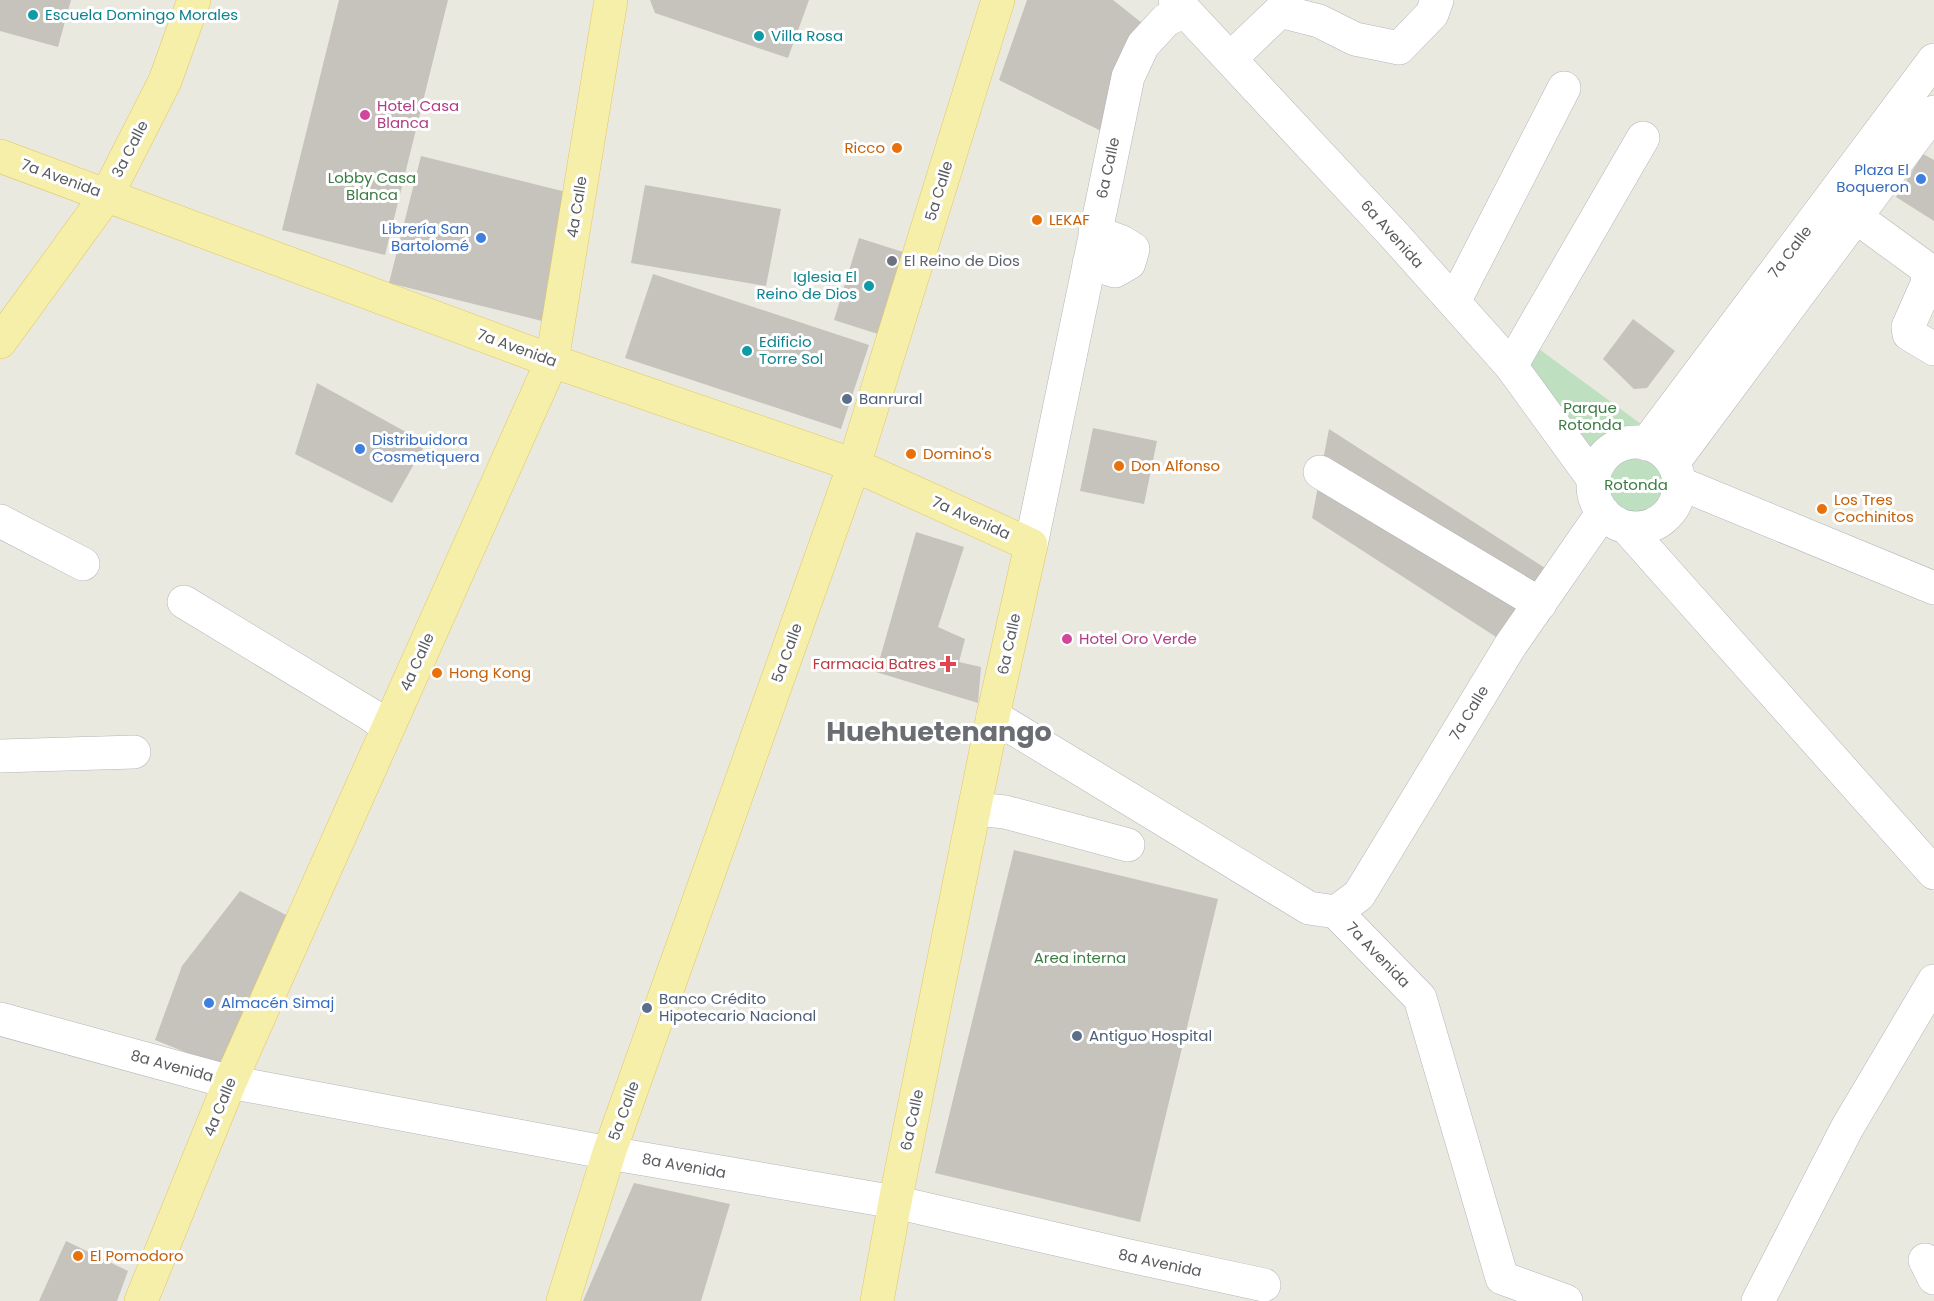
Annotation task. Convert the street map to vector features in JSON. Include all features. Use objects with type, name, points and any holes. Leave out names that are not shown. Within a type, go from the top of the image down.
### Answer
[{"type":"main road","name":"3a Calle","points":[[3,351],[107,195],[165,81],[194,0]]},
{"type":"main road","name":"4a Calle","points":[[141,1301],[230,1082],[552,361],[611,0]]},
{"type":"main road","name":"5a Calle","points":[[563,1301],[609,1153],[854,465],[998,0]]},
{"type":"main road","name":"7a Avenida","points":[[0,156],[552,361],[854,465],[1030,545]]},
{"type":"main road","name":"6a Calle","points":[[877,1301],[993,716],[1030,545]]},
{"type":"street","points":[[1230,59],[1280,11],[1319,21],[1355,39],[1399,48],[1432,14],[1437,0]]},
{"type":"street","name":"6a Avenida","points":[[1168,8],[1230,59],[1454,302],[1511,366],[1594,480]]},
{"type":"street","name":"6a Calle","points":[[1030,545],[1128,77],[1143,45],[1168,8]]},
{"type":"street","name":"7a Calle","points":[[1646,444],[1934,60]]},
{"type":"street","points":[[1454,302],[1564,88]]},
{"type":"street","points":[[1615,520],[1646,527],[1664,518],[1674,507],[1676,473],[1856,217],[1929,129]]},
{"type":"street","points":[[1511,366],[1643,138]]},
{"type":"street","points":[[1856,217],[1926,268],[1928,282],[1908,327],[1909,334],[1934,349]]},
{"type":"street","points":[[1934,588],[1676,473],[1659,449],[1646,444],[1630,443],[1611,450],[1600,461],[1594,480],[1594,494],[1615,520],[1934,873]]},
{"type":"street","points":[[1320,472],[1540,604]]},
{"type":"street","name":"7a Calle","points":[[1336,912],[1359,895],[1510,646],[1540,604],[1615,520]]},
{"type":"street","points":[[0,521],[83,564]]},
{"type":"street","points":[[184,602],[388,727]]},
{"type":"street","name":"7a Avenida","points":[[993,716],[1309,908],[1336,912],[1420,998],[1502,1278],[1566,1301]]},
{"type":"street","points":[[0,756],[134,752]]},
{"type":"street","points":[[976,809],[1005,812],[1128,844]]},
{"type":"street","points":[[1758,1301],[1847,1128],[1934,981]]},
{"type":"street","name":"8a Avenida","points":[[0,1019],[230,1082],[609,1153],[895,1202],[1125,1256],[1264,1285]]},
{"type":"green space","name":"Parque Rotonda","points":[[1535,346],[1641,424],[1608,432],[1590,451],[1523,370]]},
{"type":"green space","name":"Rotonda","points":[[1630,443],[1659,449],[1678,488],[1677,502],[1668,514],[1643,528],[1597,503],[1595,497],[1596,482],[1603,459],[1616,448]]},
{"type":"building","name":"Escuela Domingo Morales","points":[[0,0],[71,0],[58,47],[0,31]]},
{"type":"building","name":"Hotel Casa Blanca","points":[[339,0],[448,0],[385,255],[282,230]]},
{"type":"building","name":"Villa Rosa","points":[[650,0],[809,0],[788,58],[655,13]]},
{"type":"building","points":[[1027,0],[1113,0],[1147,27],[1103,132],[999,80]]},
{"type":"building","name":"Plaza El Boqueron","points":[[1923,154],[1934,160],[1934,221],[1896,197]]},
{"type":"building","name":"Librería San Bartolomé","points":[[421,156],[574,194],[542,321],[389,283]]},
{"type":"building","points":[[645,185],[781,209],[766,286],[631,263]]},
{"type":"building","name":"Iglesia El Reino de Dios","points":[[859,238],[903,252],[878,334],[834,320]]},
{"type":"building","name":"Edificio Torre Sol","points":[[653,274],[869,345],[841,429],[625,358]]},
{"type":"building","points":[[1633,319],[1675,351],[1647,388],[1634,389],[1603,359]]},
{"type":"building","name":"Distribuidora Cosmetiquera","points":[[317,383],[426,443],[392,503],[295,454]]},
{"type":"building","name":"Don Alfonso","points":[[1093,428],[1157,441],[1144,504],[1080,491]]},
{"type":"building","points":[[1329,429],[1556,575],[1510,646],[1312,518]]},
{"type":"building","points":[[916,532],[964,547],[938,627],[965,639],[959,662],[981,667],[978,703],[876,672]]},
{"type":"building","name":"Antiguo Hospital","points":[[1014,850],[1218,899],[1140,1222],[935,1173]]},
{"type":"building","name":"Almacén Simaj","points":[[240,891],[290,917],[220,1066],[155,1040],[182,966]]},
{"type":"building","points":[[634,1183],[730,1204],[701,1301],[583,1301]]},
{"type":"building","name":"El Pomodoro","points":[[66,1241],[128,1271],[117,1301],[39,1301]]},
{"type":"place","name":"Escuela Domingo Morales","points":[[33,15]]},
{"type":"place","name":"Villa Rosa","points":[[759,36]]},
{"type":"place","name":"Hotel Casa Blanca","points":[[365,115]]},
{"type":"place","name":"Ricco","points":[[897,148]]},
{"type":"place","name":"Plaza El Boqueron","points":[[1921,179]]},
{"type":"place","name":"LEKAF","points":[[1037,220]]},
{"type":"place","name":"Librería San Bartolomé","points":[[481,238]]},
{"type":"place","name":"El Reino de Dios","points":[[892,261]]},
{"type":"place","name":"Iglesia El Reino de Dios","points":[[869,286]]},
{"type":"place","name":"Edificio Torre Sol","points":[[747,351]]},
{"type":"place","name":"Banrural","points":[[847,399]]},
{"type":"place","name":"Distribuidora Cosmetiquera","points":[[360,449]]},
{"type":"place","name":"Domino's","points":[[911,454]]},
{"type":"place","name":"Don Alfonso","points":[[1119,466]]},
{"type":"place","name":"Los Tres Cochinitos","points":[[1822,509]]},
{"type":"place","name":"Hotel Oro Verde","points":[[1067,639]]},
{"type":"place","name":"Farmacia Batres","points":[[948,664]]},
{"type":"place","name":"Hong Kong","points":[[437,673]]},
{"type":"place","name":"Almacén Simaj","points":[[209,1003]]},
{"type":"place","name":"Banco Crédito Hipotecario Nacional","points":[[647,1008]]},
{"type":"place","name":"Antiguo Hospital","points":[[1077,1036]]},
{"type":"place","name":"El Pomodoro","points":[[78,1256]]},
{"type":"district","name":"Huehuetenango","points":[[939,732]]},
{"type":"park label","name":"Lobby Casa Blanca","points":[[372,186]]},
{"type":"park label","name":"Area interna","points":[[1080,958]]}]
